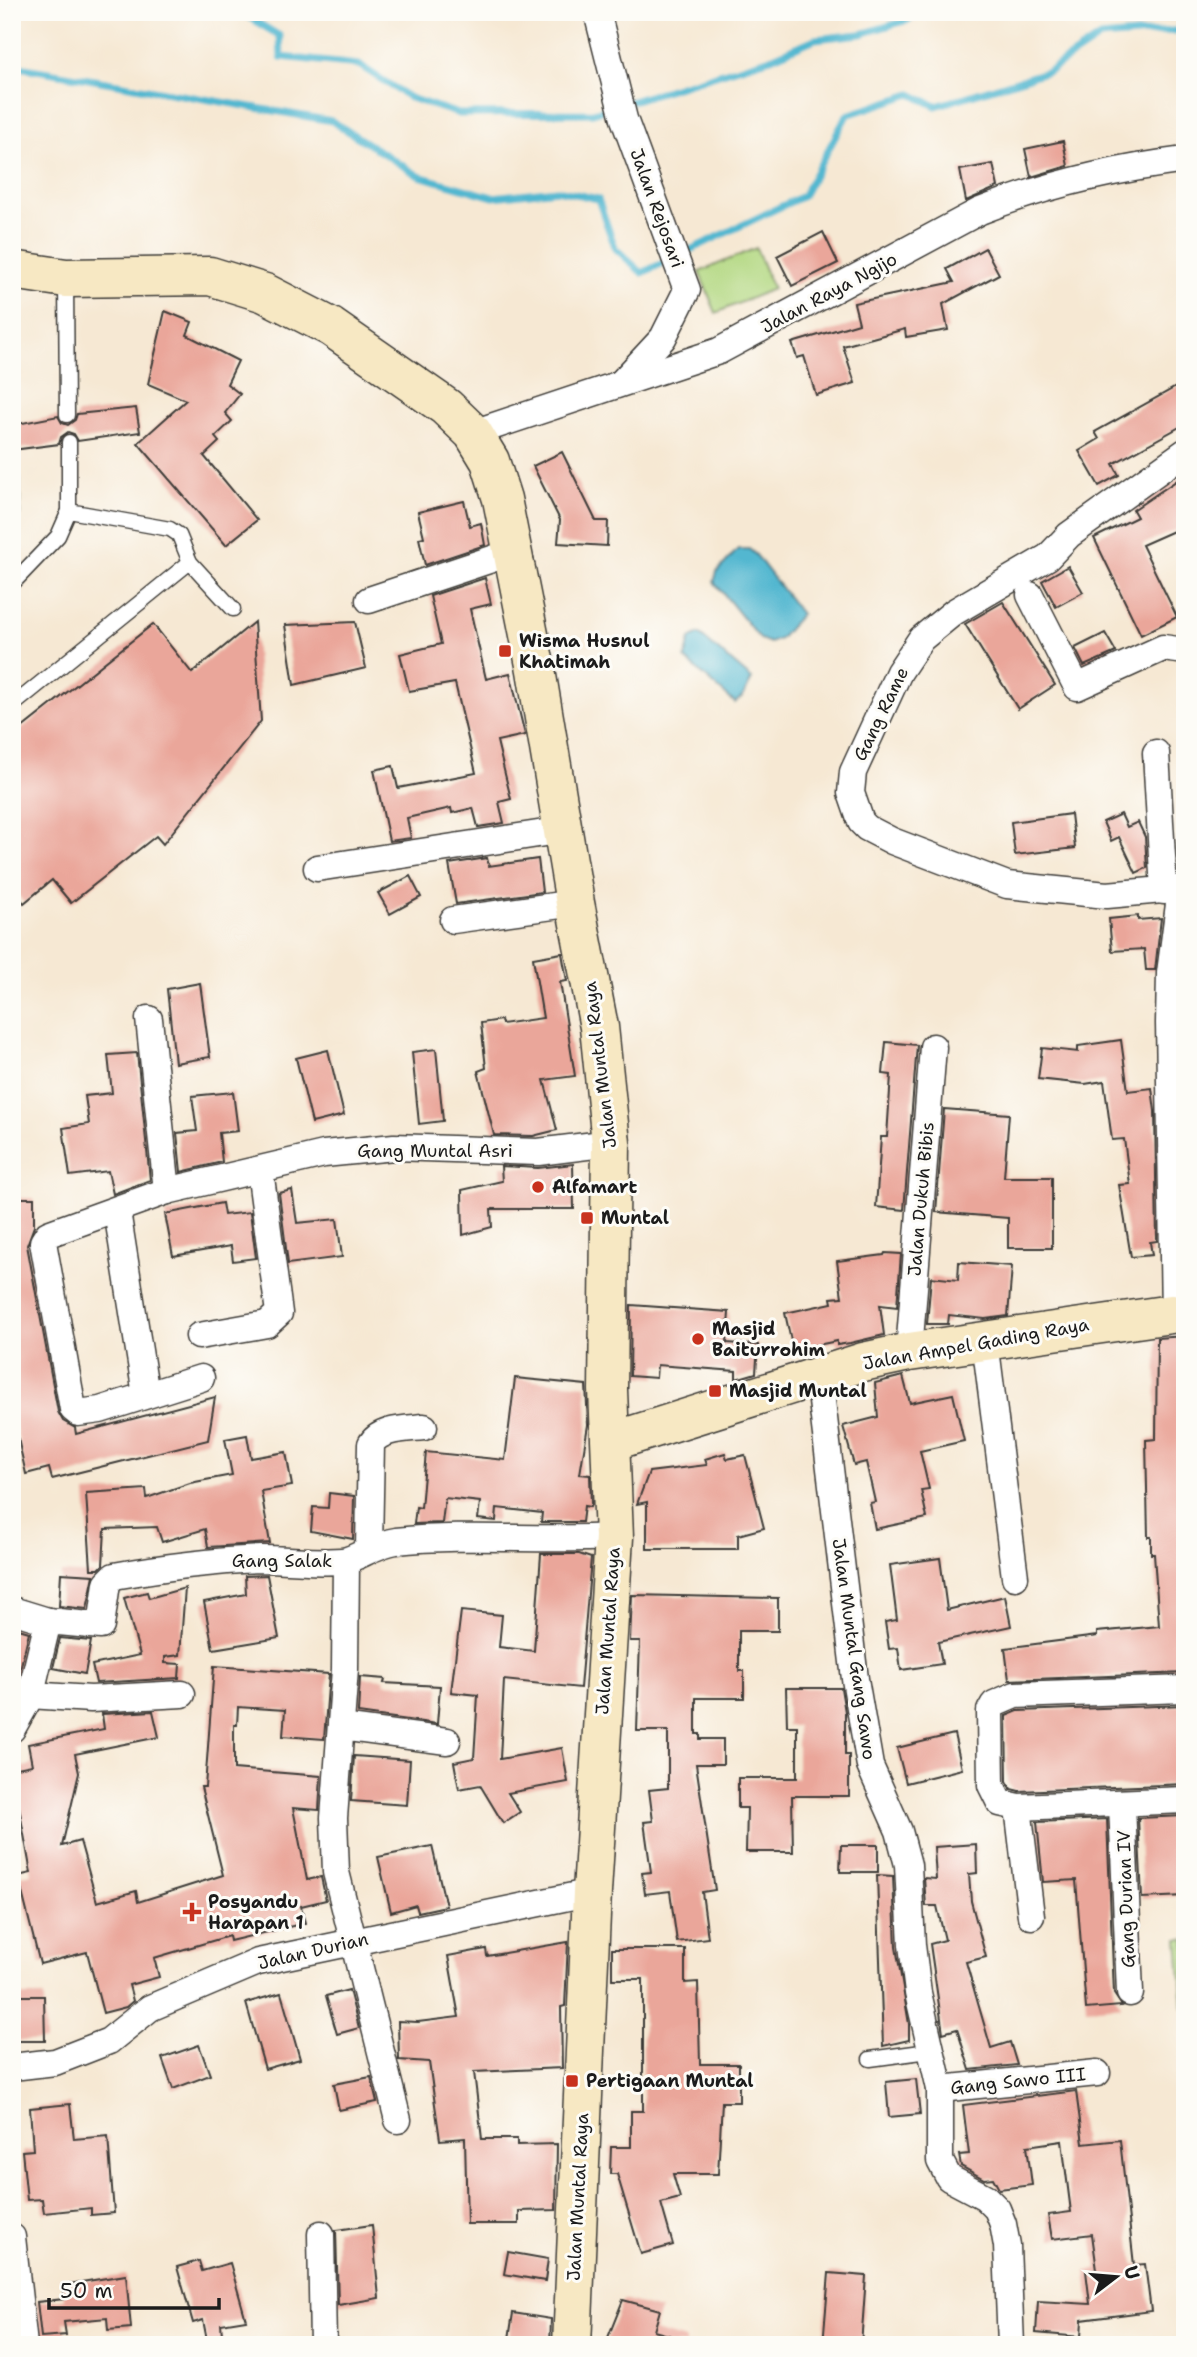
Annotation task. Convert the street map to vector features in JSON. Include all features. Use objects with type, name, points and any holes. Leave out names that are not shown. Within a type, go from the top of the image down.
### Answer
[{"type":"main road","name":"Jalan Muntal Raya","points":[[12,271],[66,278],[189,275],[231,280],[265,293],[331,327],[407,378],[473,433],[489,461],[513,552],[564,830],[599,1027],[611,1143],[608,1390],[614,1537],[592,1892],[572,2345]]},
{"type":"main road","name":"Jalan Ampel Gading Raya","points":[[611,1442],[819,1376],[909,1352],[1179,1313]]},
{"type":"street","name":"Jalan Rejosari","points":[[597,12],[624,119],[687,290],[663,338],[619,385]]},
{"type":"street","name":"Jalan Raya Ngijo","points":[[473,433],[719,351],[1002,202],[1050,186],[1185,160]]},
{"type":"street","name":"Gang Rame","points":[[1177,889],[1107,895],[1007,885],[892,841],[867,828],[861,822],[850,793],[853,772],[881,710],[899,672],[921,639],[954,612],[1048,557],[1069,535],[1185,453]]},
{"type":"street","points":[[369,600],[513,552]]},
{"type":"street","points":[[1030,595],[1077,687],[1163,648],[1185,650]]},
{"type":"street","points":[[1156,753],[1177,889],[1169,1011],[1179,1313]]},
{"type":"street","points":[[317,868],[564,830]]},
{"type":"street","points":[[453,920],[575,903]]},
{"type":"street","points":[[149,1020],[167,1191]]},
{"type":"street","name":"Jalan Dukuh Bibis","points":[[909,1352],[933,1047]]},
{"type":"street","name":"Gang Muntal Asri","points":[[201,1378],[82,1414],[73,1409],[43,1242],[48,1234],[167,1191],[361,1149],[538,1152],[611,1143]]},
{"type":"street","points":[[199,1336],[267,1324],[279,1313],[260,1170]]},
{"type":"street","points":[[117,1211],[146,1395]]},
{"type":"street","points":[[985,1341],[1015,1577]]},
{"type":"street","name":"Jalan Muntal Gang Sawo","points":[[819,1376],[855,1679],[870,1766],[899,1831],[908,1865],[912,1945],[929,2051],[940,2089],[943,2169],[949,2178],[985,2197],[997,2209],[1003,2224],[1007,2246],[1011,2345]]},
{"type":"street","points":[[369,1547],[371,1444],[375,1437],[383,1433],[424,1427]]},
{"type":"street","name":"Gang Salak","points":[[48,1622],[101,1626],[107,1583],[114,1576],[187,1563],[265,1559],[346,1561],[369,1547],[445,1537],[556,1540],[614,1537]]},
{"type":"street","points":[[346,1561],[334,1843],[336,1872],[351,1941],[398,2120]]},
{"type":"street","points":[[12,1610],[48,1622],[12,1729]]},
{"type":"street","points":[[1185,1689],[1015,1695],[994,1704],[990,1711],[990,1785],[1000,1803],[1018,1807],[1122,1805],[1185,1800]]},
{"type":"street","points":[[21,1696],[92,1699],[183,1694]]},
{"type":"street","points":[[341,1727],[447,1741]]},
{"type":"street","name":"Gang Durian IV","points":[[1122,1805],[1130,1993]]},
{"type":"street","points":[[1018,1807],[1031,1916]]},
{"type":"street","name":"Jalan Durian","points":[[12,2067],[55,2062],[109,2041],[150,2008],[258,1962],[592,1892]]},
{"type":"street","name":"Gang Sawo III","points":[[940,2089],[1097,2073]]},
{"type":"street","points":[[321,2234],[323,2345]]},
{"type":"street","points":[[12,2237],[24,2345]]},
{"type":"lane","points":[[66,278],[67,415]]},
{"type":"lane","points":[[12,584],[58,536],[69,511],[69,442]]},
{"type":"lane","points":[[69,511],[170,529],[179,535],[190,562],[233,609]]},
{"type":"lane","points":[[12,706],[190,562]]},
{"type":"lane","points":[[870,2059],[929,2051]]},
{"type":"green space","points":[[756,248],[773,289],[716,313],[699,272]]},
{"type":"green space","points":[[12,456],[20,480],[20,514],[12,519]]},
{"type":"green space","points":[[1178,1939],[1185,1939],[1185,2008],[1183,2008]]},
{"type":"water","points":[[738,549],[749,549],[756,555],[801,614],[780,639],[770,643],[760,639],[714,582],[717,572]]},
{"type":"water","points":[[699,634],[752,679],[743,696],[735,703],[685,659],[690,639]]},
{"type":"building","points":[[1063,141],[1068,166],[1031,177],[1025,149]]},
{"type":"building","points":[[993,164],[998,187],[966,201],[960,170]]},
{"type":"building","points":[[823,232],[838,263],[792,286],[777,256]]},
{"type":"building","points":[[985,248],[999,274],[943,304],[948,330],[906,337],[905,329],[843,346],[855,383],[816,395],[804,356],[797,358],[792,343],[859,323],[854,303],[954,282],[947,269]]},
{"type":"building","points":[[165,311],[192,322],[187,335],[238,361],[227,384],[240,394],[225,413],[232,421],[215,437],[219,442],[204,456],[257,520],[226,545],[138,443],[186,400],[148,384]]},
{"type":"building","points":[[1185,382],[1185,424],[1113,464],[1119,475],[1099,486],[1079,451],[1099,439],[1095,432]]},
{"type":"building","points":[[136,408],[140,432],[78,441],[74,434],[68,432],[61,437],[59,444],[12,450],[12,425],[58,416],[62,423],[68,425],[75,420],[77,414]]},
{"type":"building","points":[[562,452],[596,521],[608,521],[607,546],[558,543],[560,520],[533,466]]},
{"type":"building","points":[[1185,475],[1185,526],[1142,545],[1177,617],[1141,635],[1094,538],[1137,517],[1133,510]]},
{"type":"building","points":[[464,501],[470,526],[481,523],[485,545],[425,565],[419,538],[424,537],[418,512]]},
{"type":"building","points":[[1068,566],[1083,592],[1056,607],[1042,581]]},
{"type":"building","points":[[485,578],[491,604],[470,609],[486,679],[510,673],[525,735],[497,741],[511,799],[499,802],[504,823],[478,827],[473,808],[452,813],[451,808],[407,818],[411,838],[389,841],[374,770],[393,766],[398,788],[476,773],[455,683],[409,691],[400,654],[441,644],[430,596]]},
{"type":"building","points":[[1003,602],[1055,685],[1018,709],[965,624]]},
{"type":"building","points":[[254,622],[261,721],[163,844],[156,836],[71,903],[52,880],[24,903],[12,888],[12,736],[153,624],[192,673]]},
{"type":"building","points":[[355,622],[366,668],[294,685],[285,625]]},
{"type":"building","points":[[1105,633],[1116,652],[1084,666],[1075,648]]},
{"type":"building","points":[[1071,814],[1075,848],[1015,855],[1011,822]]},
{"type":"building","points":[[1121,814],[1127,827],[1138,822],[1145,837],[1147,868],[1136,873],[1119,837],[1111,841],[1103,822]]},
{"type":"building","points":[[487,858],[489,866],[538,859],[542,892],[456,904],[449,864]]},
{"type":"building","points":[[410,876],[421,897],[390,914],[378,893]]},
{"type":"building","points":[[1138,916],[1138,920],[1161,918],[1155,970],[1146,970],[1144,949],[1112,951],[1109,919]]},
{"type":"building","points":[[562,953],[567,981],[560,982],[575,1076],[544,1080],[557,1130],[533,1136],[494,1135],[478,1071],[486,1068],[481,1023],[501,1020],[502,1024],[543,1018],[533,958]]},
{"type":"building","points":[[200,983],[210,1057],[175,1063],[167,989]]},
{"type":"building","points":[[1121,1040],[1128,1091],[1152,1088],[1155,1111],[1157,1241],[1150,1242],[1152,1255],[1131,1257],[1119,1185],[1130,1184],[1124,1139],[1112,1140],[1104,1081],[1085,1084],[1038,1079],[1042,1048],[1078,1052],[1078,1046]]},
{"type":"building","points":[[886,1042],[917,1045],[904,1210],[876,1207],[881,1137],[887,1137],[891,1075],[883,1074]]},
{"type":"building","points":[[436,1049],[443,1121],[419,1124],[412,1052]]},
{"type":"building","points":[[328,1050],[344,1115],[312,1123],[296,1058]]},
{"type":"building","points":[[137,1053],[150,1180],[113,1194],[108,1171],[70,1176],[63,1128],[89,1124],[85,1096],[112,1093],[108,1055]]},
{"type":"building","points":[[233,1092],[238,1131],[219,1133],[222,1162],[181,1172],[177,1133],[197,1131],[192,1096]]},
{"type":"building","points":[[944,1109],[1009,1114],[1004,1177],[1052,1177],[1052,1248],[1008,1248],[1008,1218],[936,1212]]},
{"type":"building","name":"Alfamart","points":[[573,1164],[574,1209],[491,1209],[492,1227],[463,1235],[462,1190],[502,1181],[501,1166],[538,1168]]},
{"type":"building","points":[[292,1190],[297,1223],[337,1219],[342,1257],[288,1264],[279,1193]]},
{"type":"building","points":[[12,1198],[34,1198],[34,1226],[27,1245],[58,1412],[63,1421],[75,1428],[76,1434],[215,1397],[208,1440],[52,1479],[49,1468],[26,1474],[12,1412]]},
{"type":"building","points":[[222,1203],[224,1215],[250,1212],[256,1258],[233,1261],[231,1246],[173,1256],[165,1214]]},
{"type":"building","points":[[885,1253],[901,1254],[897,1307],[880,1305],[884,1335],[850,1343],[837,1345],[837,1341],[793,1350],[785,1313],[832,1303],[831,1298],[842,1297],[837,1261]]},
{"type":"building","points":[[959,1262],[1012,1266],[1008,1316],[985,1319],[949,1315],[948,1324],[927,1324],[931,1277],[958,1280]]},
{"type":"building","points":[[631,1305],[729,1312],[727,1343],[758,1345],[756,1373],[736,1379],[736,1371],[657,1365],[656,1378],[630,1376]]},
{"type":"building","points":[[1185,1336],[1185,1673],[1009,1680],[1005,1648],[1097,1636],[1097,1632],[1159,1626],[1154,1554],[1151,1554],[1151,1537],[1148,1537],[1146,1440],[1156,1439],[1157,1338]]},
{"type":"building","points":[[903,1376],[910,1403],[953,1394],[964,1441],[920,1451],[929,1489],[921,1490],[927,1518],[875,1529],[870,1503],[875,1502],[866,1462],[854,1465],[843,1426],[878,1417],[875,1383]]},
{"type":"building","points":[[515,1378],[586,1385],[588,1425],[580,1474],[590,1475],[591,1504],[590,1507],[584,1506],[582,1522],[541,1522],[542,1513],[497,1508],[496,1521],[478,1519],[480,1502],[445,1498],[442,1523],[414,1524],[416,1507],[421,1508],[426,1452],[505,1460]]},
{"type":"building","points":[[247,1435],[251,1458],[286,1452],[292,1486],[261,1491],[270,1543],[208,1547],[205,1529],[162,1542],[157,1527],[105,1529],[103,1565],[99,1569],[91,1569],[86,1493],[146,1489],[147,1498],[190,1483],[232,1475],[225,1439]]},
{"type":"building","points":[[725,1453],[727,1459],[745,1455],[764,1528],[738,1535],[738,1549],[647,1549],[647,1502],[637,1504],[649,1472],[707,1465],[705,1459]]},
{"type":"building","points":[[329,1493],[354,1496],[353,1539],[311,1531],[313,1507],[328,1508]]},
{"type":"building","points":[[541,1554],[579,1554],[591,1558],[580,1688],[504,1680],[500,1759],[562,1748],[568,1782],[508,1793],[520,1812],[503,1823],[480,1785],[459,1789],[454,1762],[474,1758],[478,1695],[451,1692],[461,1611],[502,1615],[499,1647],[534,1651]]},
{"type":"building","points":[[940,1558],[947,1610],[1005,1596],[1011,1626],[938,1642],[942,1664],[901,1670],[898,1648],[889,1649],[885,1622],[897,1620],[890,1565]]},
{"type":"building","points":[[61,1573],[94,1575],[87,1609],[59,1606]]},
{"type":"building","points":[[267,1575],[279,1638],[213,1649],[204,1602],[246,1594],[245,1576]]},
{"type":"building","points":[[185,1588],[180,1655],[165,1657],[165,1663],[180,1664],[179,1678],[96,1683],[92,1665],[140,1655],[124,1598],[147,1592],[149,1598]]},
{"type":"building","points":[[632,1595],[778,1598],[778,1631],[739,1631],[739,1671],[744,1671],[744,1698],[696,1698],[696,1734],[700,1734],[700,1739],[723,1739],[723,1764],[696,1764],[715,1890],[702,1892],[708,1938],[677,1942],[670,1891],[645,1894],[642,1873],[651,1872],[644,1822],[653,1821],[649,1790],[668,1788],[668,1731],[637,1731],[640,1641],[630,1641]]},
{"type":"building","points":[[12,1627],[29,1632],[18,1678],[12,1676]]},
{"type":"building","points":[[60,1638],[91,1641],[85,1674],[53,1668]]},
{"type":"building","points":[[214,1666],[329,1674],[324,1739],[283,1736],[285,1710],[238,1707],[237,1725],[234,1725],[234,1769],[321,1776],[319,1810],[293,1808],[307,1880],[321,1877],[326,1900],[301,1906],[305,1923],[230,1941],[229,1936],[154,1958],[159,1977],[129,1985],[133,2001],[126,2007],[103,2013],[87,1952],[40,1964],[18,1876],[31,1873],[17,1796],[12,1797],[12,1769],[32,1765],[28,1744],[104,1729],[102,1714],[153,1711],[159,1737],[75,1754],[79,1773],[62,1846],[80,1841],[97,1902],[136,1891],[138,1902],[223,1875],[201,1787],[205,1787]]},
{"type":"building","points":[[360,1677],[385,1679],[384,1683],[440,1686],[437,1724],[358,1713]]},
{"type":"building","points":[[786,1688],[841,1688],[845,1712],[845,1755],[849,1755],[849,1796],[792,1796],[793,1852],[746,1852],[747,1808],[738,1808],[738,1778],[797,1778],[797,1726],[787,1726]]},
{"type":"building","points":[[1185,1705],[1185,1784],[1019,1791],[1011,1789],[1007,1781],[1006,1716],[1018,1711]]},
{"type":"building","points":[[954,1734],[962,1769],[906,1783],[897,1748]]},
{"type":"building","points":[[354,1756],[410,1760],[407,1805],[351,1801]]},
{"type":"building","points":[[1185,1816],[1185,1896],[1142,1898],[1138,1818]]},
{"type":"building","points":[[1107,1819],[1114,1994],[1122,2006],[1086,2009],[1076,1880],[1043,1882],[1037,1822]]},
{"type":"building","points":[[976,1844],[977,1873],[969,1874],[971,1901],[986,1957],[966,1962],[991,2048],[1010,2042],[1017,2065],[970,2070],[957,2029],[943,2033],[930,1944],[945,1940],[937,1906],[926,1906],[924,1878],[936,1879],[934,1847]]},
{"type":"building","points":[[841,1845],[878,1845],[878,1872],[840,1872]]},
{"type":"building","points":[[432,1846],[446,1906],[418,1912],[416,1905],[391,1912],[378,1857]]},
{"type":"building","points":[[877,1875],[893,1876],[896,1947],[909,2024],[909,2040],[883,2046]]},
{"type":"building","points":[[568,1942],[565,2006],[561,2007],[562,2068],[474,2072],[482,2139],[517,2139],[517,2145],[557,2144],[556,2210],[519,2211],[519,2224],[467,2224],[465,2138],[440,2140],[429,2062],[399,2060],[398,2021],[418,2022],[459,2017],[448,1956],[486,1949],[487,1956]]},
{"type":"building","points":[[612,1949],[685,1949],[685,1983],[698,1982],[700,2064],[739,2064],[739,2102],[722,2102],[718,2174],[673,2174],[680,2198],[661,2203],[673,2245],[641,2254],[617,2174],[610,2174],[611,2147],[631,2147],[631,2111],[643,2111],[643,1979],[612,1979]]},
{"type":"building","points":[[349,1990],[359,2028],[337,2034],[326,1996]]},
{"type":"building","points":[[281,1993],[300,2059],[265,2069],[246,2003]]},
{"type":"building","points":[[14,1996],[44,1996],[45,2041],[14,2041]]},
{"type":"building","points":[[199,2045],[210,2075],[173,2089],[162,2058]]},
{"type":"building","points":[[371,2077],[377,2102],[339,2110],[334,2084]]},
{"type":"building","points":[[916,2079],[920,2114],[889,2117],[886,2082]]},
{"type":"building","points":[[1076,2091],[1083,2144],[1120,2140],[1134,2265],[1145,2264],[1151,2311],[1082,2320],[1081,2337],[1036,2333],[1038,2301],[1090,2304],[1086,2271],[1097,2270],[1092,2234],[1052,2239],[1048,2215],[1071,2212],[1062,2141],[1027,2146],[1032,2185],[999,2189],[993,2178],[984,2179],[961,2166],[959,2155],[969,2154],[963,2105]]},
{"type":"building","points":[[70,2104],[74,2139],[108,2136],[114,2213],[91,2215],[91,2208],[44,2213],[42,2199],[27,2200],[22,2151],[33,2150],[30,2108]]},
{"type":"building","points":[[372,2225],[379,2298],[338,2305],[336,2230]]},
{"type":"building","points":[[508,2252],[548,2259],[545,2281],[504,2274]]},
{"type":"building","points":[[199,2261],[202,2271],[230,2263],[246,2320],[221,2324],[223,2345],[208,2345],[203,2320],[193,2323],[177,2267]]},
{"type":"building","points":[[829,2273],[866,2276],[861,2345],[823,2345]]},
{"type":"building","points":[[126,2275],[131,2328],[108,2330],[107,2318],[64,2322],[66,2335],[41,2337],[37,2302],[64,2299],[62,2285]]},
{"type":"building","points":[[623,2300],[660,2310],[654,2331],[686,2340],[686,2345],[605,2345]]},
{"type":"building","points":[[513,2313],[551,2319],[550,2345],[508,2345]]},
{"type":"waterway","points":[[12,15],[18,12]]},
{"type":"waterway","points":[[240,12],[280,36],[281,57],[359,65],[410,98],[459,114],[593,113],[771,58],[815,39],[861,34],[908,20],[918,12]]},
{"type":"waterway","points":[[12,51],[19,67],[332,121],[419,176],[493,197],[557,190],[598,199],[615,248],[642,273],[803,196],[847,115],[911,94],[936,106],[1049,71],[1100,37],[1185,30]]},
{"type":"place","name":"Wisma Husnul Khatimah","points":[[505,651]]},
{"type":"place","name":"Alfamart","points":[[538,1187]]},
{"type":"place","name":"Muntal","points":[[587,1218]]},
{"type":"place","name":"Masjid Baiturrohim","points":[[698,1339]]},
{"type":"place","name":"Masjid Muntal","points":[[715,1391]]},
{"type":"place","name":"Posyandu Harapan 1","points":[[192,1912]]},
{"type":"place","name":"Pertigaan Muntal","points":[[572,2081]]}]
